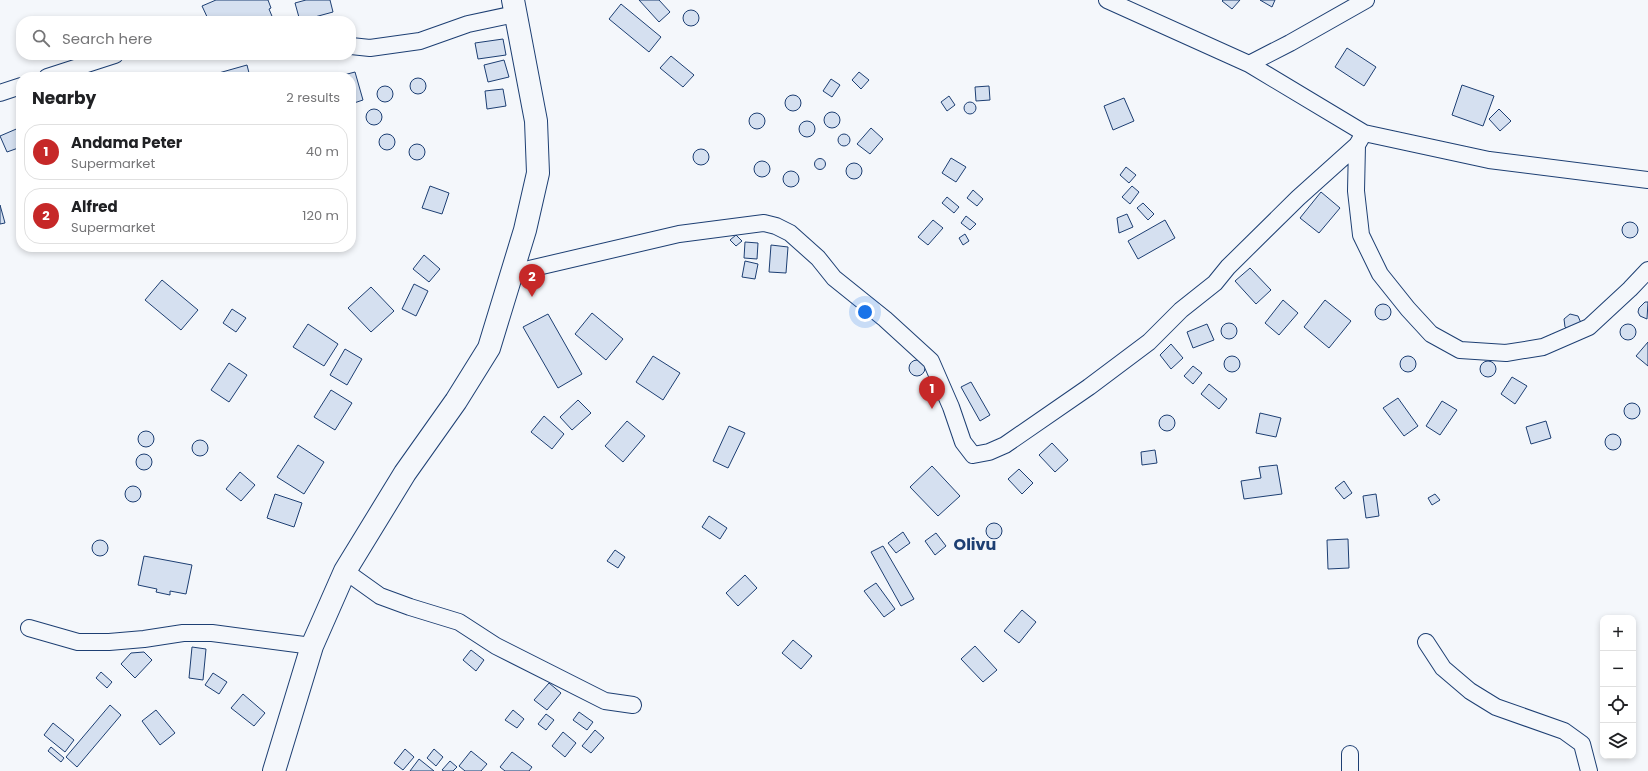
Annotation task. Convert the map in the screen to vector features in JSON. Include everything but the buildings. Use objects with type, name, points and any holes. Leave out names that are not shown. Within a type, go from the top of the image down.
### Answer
[{"type":"street","points":[[1107,0],[1249,64],[1360,139],[1489,160],[1648,180]]},
{"type":"street","points":[[1249,64],[1290,43],[1364,1]]},
{"type":"street","points":[[274,771],[312,646],[345,572],[405,473],[456,401],[488,348],[526,230],[538,173],[536,121],[514,7],[420,41],[370,48],[356,47]]},
{"type":"street","points":[[62,72],[100,60]]},
{"type":"street","points":[[0,93],[16,88]]},
{"type":"street","points":[[512,273],[679,234],[764,223],[776,226],[790,233],[818,258],[834,278],[885,319],[931,361],[951,407],[962,442],[973,455],[989,452],[1005,445],[1089,388],[1149,342],[1181,310],[1215,283],[1228,267],[1360,139]]},
{"type":"street","points":[[1360,139],[1356,192],[1361,236],[1380,274],[1408,309],[1431,334],[1460,350],[1506,353],[1543,347],[1588,327],[1630,289],[1648,270]]},
{"type":"street","points":[[345,572],[380,596],[459,622],[496,646],[605,702],[633,705]]},
{"type":"street","points":[[29,628],[78,642],[109,642],[144,639],[183,633],[212,633],[312,646]]},
{"type":"street","points":[[1426,642],[1443,668],[1470,691],[1496,707],[1564,731],[1582,744],[1588,771]]},
{"type":"street","points":[[1350,754],[1350,771]]},
{"type":"place","name":"Alfred","points":[[532,297]]},
{"type":"place","name":"Andama Peter","points":[[932,409]]},
{"type":"district","name":"Olivu","points":[[975,544]]}]
